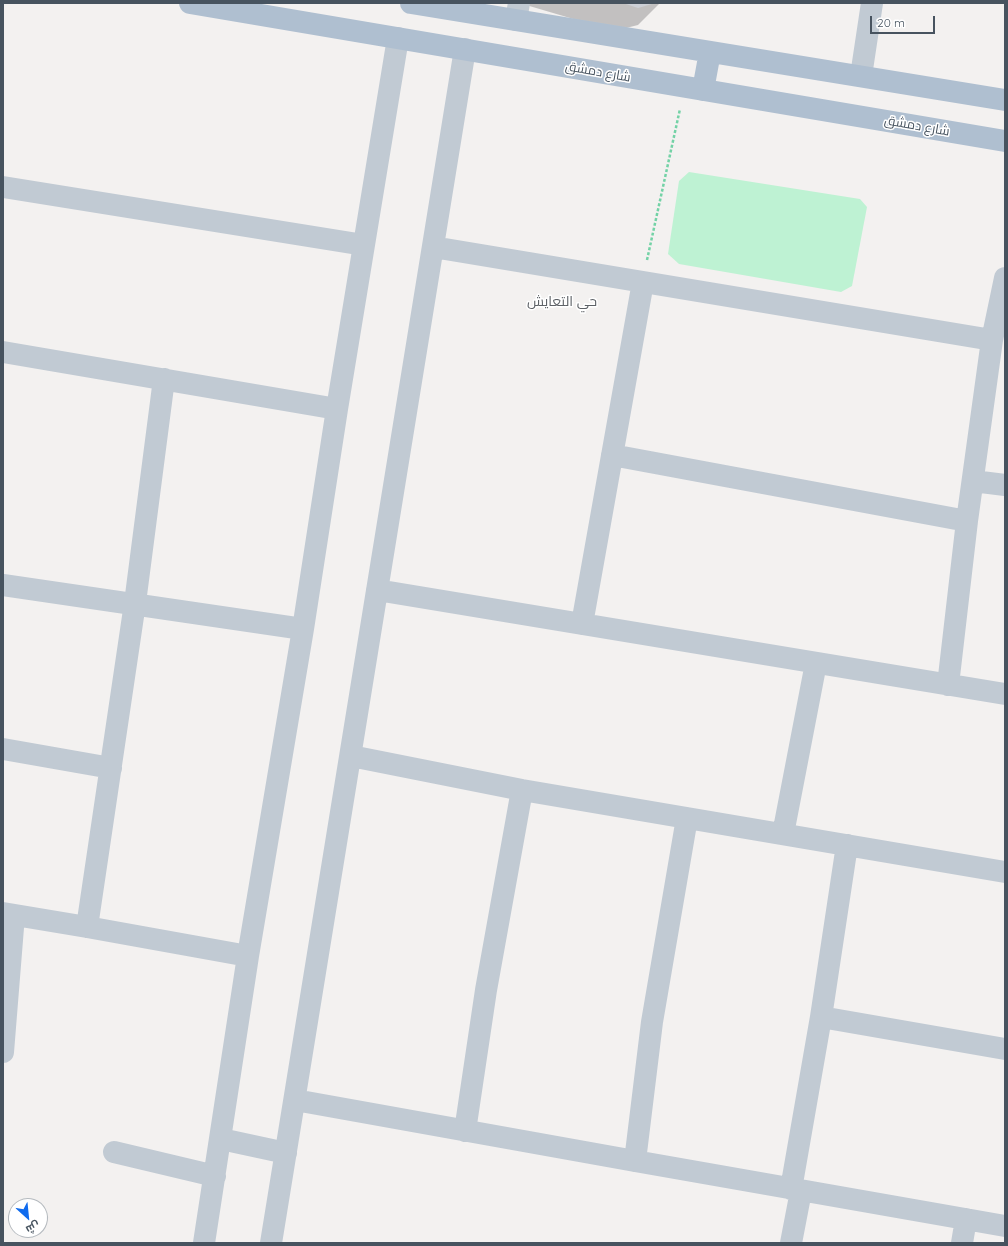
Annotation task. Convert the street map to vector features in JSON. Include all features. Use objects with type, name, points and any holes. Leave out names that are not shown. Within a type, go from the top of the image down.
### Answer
[{"type":"main road","name":"شارع دمشق","points":[[190,3],[1005,141]]},
{"type":"main road","points":[[411,3],[518,12],[710,52],[1005,100]]},
{"type":"main road","points":[[694,88],[710,52]]},
{"type":"street","points":[[861,76],[872,3]]},
{"type":"street","points":[[204,1243],[248,956],[303,629],[398,38]]},
{"type":"street","points":[[271,1243],[465,49]]},
{"type":"street","points":[[3,187],[364,246]]},
{"type":"street","points":[[434,247],[992,340]]},
{"type":"street","points":[[948,685],[967,521],[992,340],[1005,278]]},
{"type":"street","points":[[582,624],[643,282]]},
{"type":"street","points":[[3,352],[337,410]]},
{"type":"street","points":[[87,927],[135,603],[164,379]]},
{"type":"street","points":[[612,455],[967,521]]},
{"type":"street","points":[[973,481],[1005,485]]},
{"type":"street","points":[[3,585],[135,603],[303,629]]},
{"type":"street","points":[[378,590],[1005,694]]},
{"type":"street","points":[[783,834],[816,663]]},
{"type":"street","points":[[3,749],[111,768]]},
{"type":"street","points":[[351,756],[522,790],[1005,872]]},
{"type":"street","points":[[465,1131],[486,990],[522,790]]},
{"type":"street","points":[[635,1161],[652,1022],[687,818]]},
{"type":"street","points":[[791,1243],[796,1190],[847,845]]},
{"type":"street","points":[[3,1052],[8,914],[248,956]]},
{"type":"street","points":[[821,1017],[1005,1049]]},
{"type":"street","points":[[295,1100],[1005,1226]]},
{"type":"street","points":[[221,1139],[286,1153]]},
{"type":"street","points":[[114,1152],[215,1176]]},
{"type":"street","points":[[962,1243],[966,1219]]},
{"type":"path","points":[[643,282],[694,88]]},
{"type":"green space","points":[[689,172],[860,199],[867,207],[852,286],[841,292],[679,264],[668,254],[679,181]]},
{"type":"building","points":[[623,3],[655,3],[638,8]]},
{"type":"district","name":"حي التعايش","points":[[562,302]]}]
